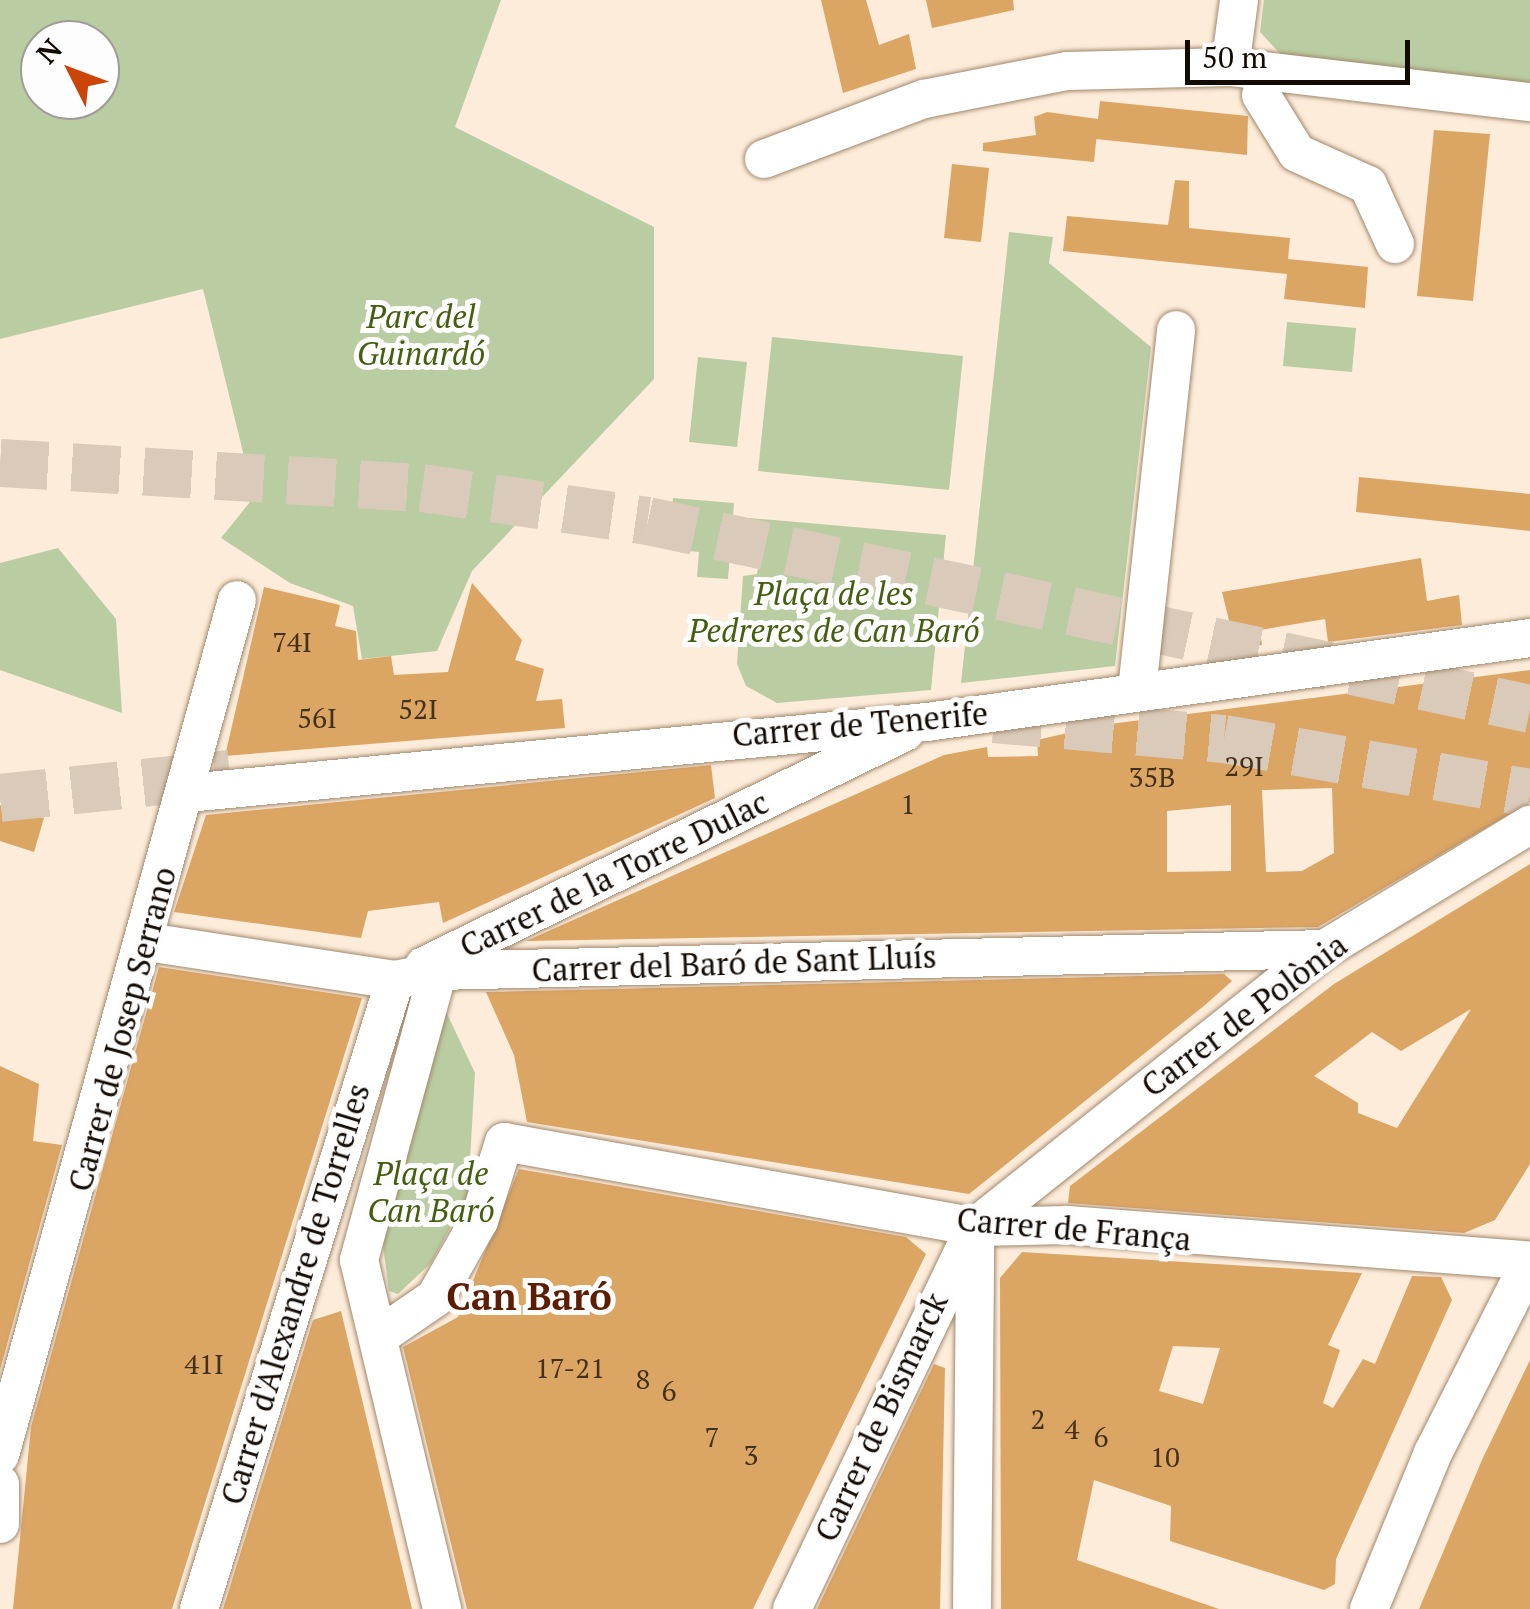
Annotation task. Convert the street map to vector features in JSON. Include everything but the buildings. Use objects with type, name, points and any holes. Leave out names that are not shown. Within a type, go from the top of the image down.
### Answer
[{"type":"street","points":[[1230,68],[1239,0]]},
{"type":"street","points":[[764,159],[924,99],[1067,72],[1230,68],[1530,102]]},
{"type":"street","points":[[1262,96],[1297,152],[1368,185],[1395,244]]},
{"type":"street","points":[[1137,690],[1176,330]]},
{"type":"street","name":"Carrer de Josep Serrano","points":[[0,1455],[147,942],[237,600]]},
{"type":"street","name":"Carrer de Tenerife","points":[[188,792],[820,729],[927,722],[1530,638]]},
{"type":"street","name":"Carrer de la Torre Dulac","points":[[395,980],[927,722]]},
{"type":"street","points":[[820,729],[832,768]]},
{"type":"street","name":"Carrer de Polònia","points":[[975,1227],[1325,948],[1530,825]]},
{"type":"street","name":"Carrer del Baró de Sant Lluís","points":[[147,942],[395,980],[438,972],[1325,948]]},
{"type":"street","points":[[438,972],[360,1260],[442,1609]]},
{"type":"street","name":"Carrer d'Alexandre de Torrelles","points":[[199,1609],[395,980]]},
{"type":"street","name":"Carrer de França","points":[[378,1337],[435,1298],[480,1221],[504,1142],[975,1227],[1067,1225],[1530,1261]]},
{"type":"street","points":[[972,1609],[975,1227]]},
{"type":"street","name":"Carrer de Bismarck","points":[[792,1609],[975,1227]]},
{"type":"street","points":[[1368,1609],[1433,1453],[1530,1261]]},
{"type":"street","points":[[0,1484],[0,1524]]},
{"type":"green space","name":"Parc del Guinardó","points":[[0,0],[501,0],[455,127],[654,227],[654,379],[472,571],[437,651],[362,659],[353,606],[290,583],[221,538],[254,497],[203,289],[0,339]]},
{"type":"green space","points":[[1264,0],[1530,0],[1530,83],[1284,58],[1260,32]]},
{"type":"green space","name":"Plaça de les Pedreres de Can Baró","points":[[1009,232],[1053,237],[1049,263],[1151,347],[1115,666],[961,683]]},
{"type":"green space","points":[[1287,322],[1356,328],[1352,372],[1283,366]]},
{"type":"green space","points":[[772,337],[963,356],[949,490],[758,471]]},
{"type":"green space","points":[[698,357],[747,362],[737,447],[689,442]]},
{"type":"green space","points":[[673,498],[734,503],[728,579],[697,577],[699,552],[669,549]]},
{"type":"green space","name":"Plaça de les Pedreres de Can Baró","points":[[749,518],[946,535],[931,690],[777,703],[746,686],[737,664],[743,576],[757,574],[760,556],[748,552]]},
{"type":"green space","points":[[58,548],[116,619],[122,713],[0,670],[0,563]]},
{"type":"green space","name":"Plaça de Can Baró","points":[[442,1003],[475,1073],[468,1195],[431,1263],[398,1294],[389,1291],[382,1238]]},
{"type":"tunnel","points":[[0,463],[422,488],[648,521],[1530,709]]},
{"type":"tunnel","points":[[994,719],[1224,739],[1530,793]]},
{"type":"tunnel","points":[[0,798],[230,774]]},
{"type":"district","name":"Can Baró","points":[[529,1297]]}]
